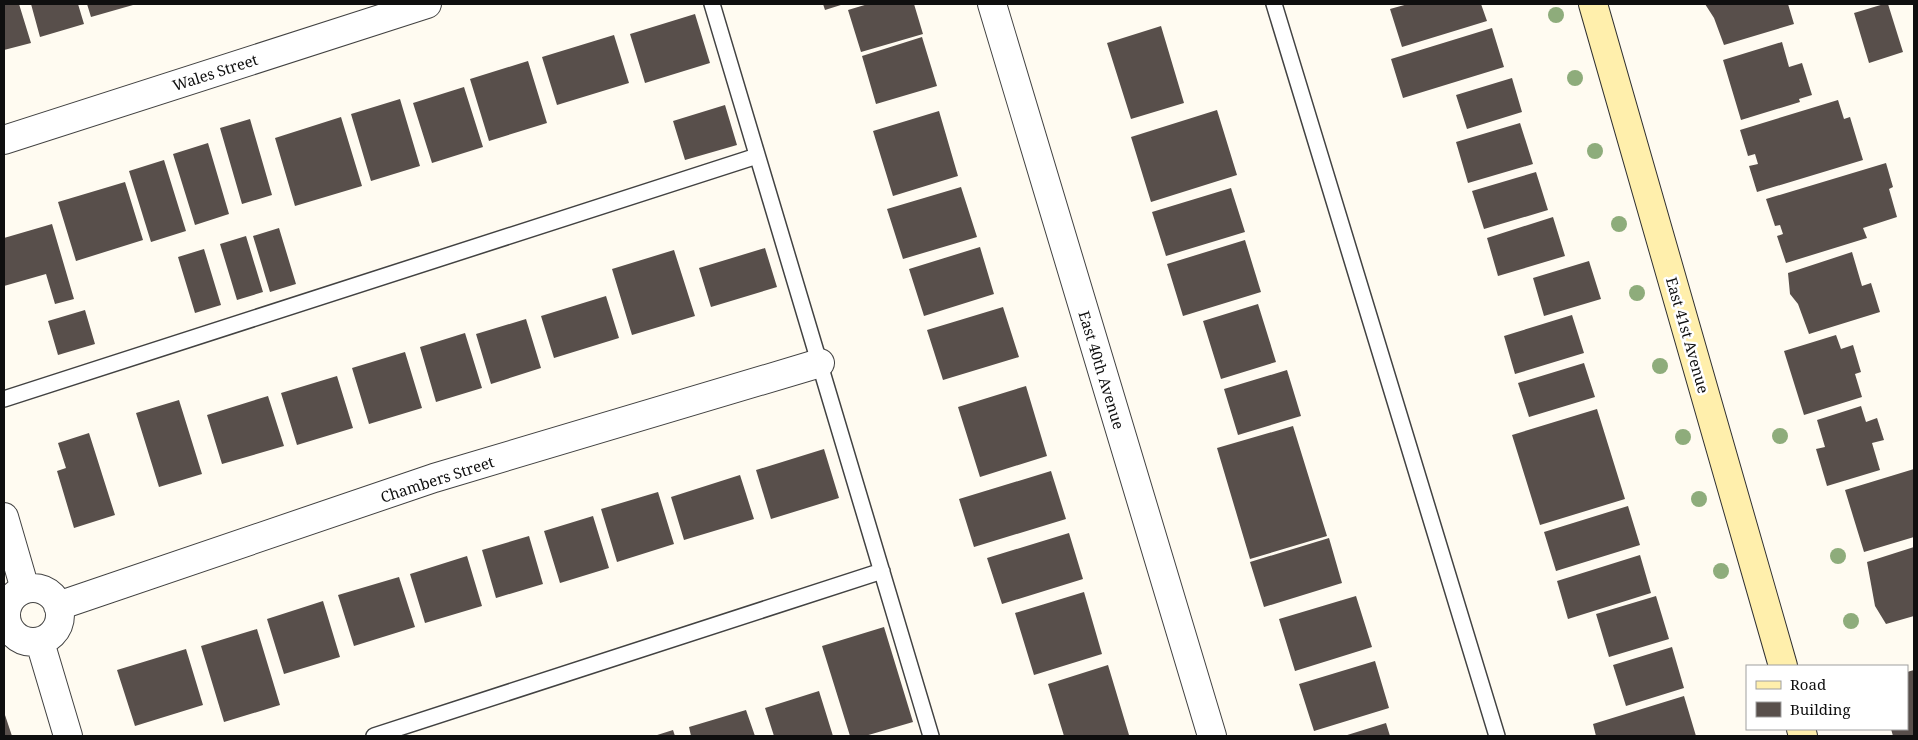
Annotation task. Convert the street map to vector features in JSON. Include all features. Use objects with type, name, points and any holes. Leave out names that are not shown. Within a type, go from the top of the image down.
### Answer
[{"type":"main road","name":"East 41st Avenue","points":[[1593,4],[1783,665]]},
{"type":"street","name":"Wales Street","points":[[4,140],[427,4]]},
{"type":"street","name":"East 40th Avenue","points":[[992,4],[1212,736]]},
{"type":"street","name":"Chambers Street","points":[[58,606],[434,478],[820,364]]},
{"type":"street","points":[[4,517],[25,589]]},
{"type":"street","points":[[25,589],[41,590],[54,599],[58,606],[59,624],[48,638],[40,642],[31,643],[15,636],[5,622],[5,614],[12,598],[25,589]]},
{"type":"street","points":[[40,642],[68,736]]},
{"type":"lane","points":[[712,4],[931,736]]},
{"type":"lane","points":[[1274,4],[1497,736]]},
{"type":"lane","points":[[4,399],[757,156]]},
{"type":"lane","points":[[374,736],[882,571]]},
{"type":"building","points":[[4,4],[19,4],[31,43],[4,50]]},
{"type":"building","points":[[31,4],[78,4],[84,24],[40,37]]},
{"type":"building","points":[[87,4],[133,4],[133,5],[91,17]]},
{"type":"building","points":[[823,4],[844,4],[825,10]]},
{"type":"building","points":[[868,4],[914,4],[923,34],[861,52],[848,10]]},
{"type":"building","points":[[1408,4],[1481,4],[1487,21],[1402,47],[1390,9]]},
{"type":"building","points":[[1705,4],[1788,4],[1794,24],[1724,45],[1714,18]]},
{"type":"building","points":[[1888,4],[1903,52],[1869,63],[1854,13]]},
{"type":"building","points":[[695,14],[710,63],[645,83],[630,34]]},
{"type":"building","points":[[1161,26],[1184,103],[1131,119],[1107,43]]},
{"type":"building","points":[[1492,28],[1504,67],[1403,98],[1391,59]]},
{"type":"building","points":[[614,35],[629,83],[557,105],[542,57]]},
{"type":"building","points":[[922,37],[937,86],[876,104],[862,56]]},
{"type":"building","points":[[1782,42],[1789,67],[1802,63],[1812,95],[1799,99],[1800,102],[1741,120],[1723,60]]},
{"type":"building","points":[[528,61],[547,123],[489,141],[470,79]]},
{"type":"building","points":[[1512,78],[1522,112],[1467,129],[1456,95]]},
{"type":"building","points":[[464,87],[483,147],[432,163],[413,103]]},
{"type":"building","points":[[400,99],[420,166],[371,181],[351,114]]},
{"type":"building","points":[[1838,100],[1844,119],[1850,117],[1863,160],[1757,192],[1749,166],[1758,164],[1755,154],[1748,156],[1740,130]]},
{"type":"building","points":[[725,105],[737,145],[685,160],[673,121]]},
{"type":"building","points":[[1217,110],[1237,175],[1151,202],[1131,137]]},
{"type":"building","points":[[939,111],[958,176],[893,196],[873,131]]},
{"type":"building","points":[[341,117],[362,186],[295,206],[275,138]]},
{"type":"building","points":[[250,119],[272,195],[242,204],[220,128]]},
{"type":"building","points":[[1520,123],[1533,164],[1468,183],[1456,142]]},
{"type":"building","points":[[208,143],[229,214],[195,225],[173,154]]},
{"type":"building","points":[[164,160],[186,231],[151,242],[129,171]]},
{"type":"building","points":[[1886,163],[1893,187],[1889,189],[1897,217],[1863,228],[1867,238],[1786,263],[1777,236],[1783,234],[1780,225],[1775,226],[1766,199]]},
{"type":"building","points":[[1536,172],[1548,210],[1484,229],[1472,191]]},
{"type":"building","points":[[125,182],[143,240],[76,261],[58,202]]},
{"type":"building","points":[[961,187],[977,237],[903,259],[887,209]]},
{"type":"building","points":[[1231,188],[1245,232],[1166,256],[1152,212]]},
{"type":"building","points":[[1553,217],[1565,256],[1498,276],[1487,238]]},
{"type":"building","points":[[52,224],[74,299],[55,304],[46,274],[4,286],[4,238]]},
{"type":"building","points":[[279,228],[296,284],[270,292],[253,236]]},
{"type":"building","points":[[246,236],[263,292],[237,300],[220,244]]},
{"type":"building","points":[[1245,240],[1261,292],[1183,316],[1167,264]]},
{"type":"building","points":[[980,247],[994,294],[924,316],[909,269]]},
{"type":"building","points":[[765,248],[777,287],[711,307],[699,268]]},
{"type":"building","points":[[204,249],[221,305],[195,313],[178,257]]},
{"type":"building","points":[[674,250],[695,316],[632,335],[612,269]]},
{"type":"building","points":[[1852,252],[1862,286],[1871,283],[1880,312],[1809,334],[1798,304],[1790,294],[1788,273]]},
{"type":"building","points":[[1589,261],[1601,299],[1544,316],[1533,278]]},
{"type":"building","points":[[606,296],[619,338],[554,358],[541,316]]},
{"type":"building","points":[[1258,304],[1276,362],[1221,379],[1203,321]]},
{"type":"building","points":[[1003,307],[1019,357],[943,380],[927,330]]},
{"type":"building","points":[[85,310],[95,344],[58,355],[48,321]]},
{"type":"building","points":[[1572,315],[1584,353],[1515,374],[1504,336]]},
{"type":"building","points":[[526,319],[541,368],[491,384],[476,334]]},
{"type":"building","points":[[465,333],[482,388],[436,402],[420,347]]},
{"type":"building","points":[[1836,335],[1841,349],[1853,345],[1861,372],[1855,374],[1862,397],[1804,415],[1784,351]]},
{"type":"building","points":[[405,352],[422,408],[369,424],[352,368]]},
{"type":"building","points":[[1584,363],[1595,397],[1529,417],[1518,383]]},
{"type":"building","points":[[1287,370],[1301,416],[1238,435],[1224,389]]},
{"type":"building","points":[[337,376],[353,428],[297,445],[281,393]]},
{"type":"building","points":[[1026,386],[1047,456],[980,477],[958,407]]},
{"type":"building","points":[[268,396],[284,446],[222,464],[207,415]]},
{"type":"building","points":[[179,400],[202,474],[159,487],[136,413]]},
{"type":"building","points":[[1861,406],[1866,422],[1877,418],[1884,440],[1872,443],[1880,470],[1827,486],[1816,449],[1825,447],[1817,420]]},
{"type":"building","points":[[1597,409],[1625,499],[1540,525],[1512,435]]},
{"type":"building","points":[[1293,426],[1327,536],[1250,559],[1217,448]]},
{"type":"building","points":[[89,433],[115,515],[74,528],[57,471],[66,468],[58,443]]},
{"type":"building","points":[[824,449],[839,498],[771,519],[756,470]]},
{"type":"building","points":[[1914,469],[1914,537],[1864,552],[1845,490]]},
{"type":"building","points":[[1051,471],[1066,519],[974,547],[959,499]]},
{"type":"building","points":[[740,475],[754,519],[684,540],[671,497]]},
{"type":"building","points":[[658,492],[674,544],[617,562],[601,509]]},
{"type":"building","points":[[1628,506],[1640,545],[1556,571],[1544,532]]},
{"type":"building","points":[[593,516],[609,568],[560,583],[544,531]]},
{"type":"building","points":[[1069,533],[1083,579],[1002,604],[987,558]]},
{"type":"building","points":[[529,536],[543,584],[496,598],[482,550]]},
{"type":"building","points":[[1329,538],[1342,583],[1264,607],[1250,562]]},
{"type":"building","points":[[1914,547],[1914,616],[1886,624],[1875,606],[1867,562]]},
{"type":"building","points":[[1640,555],[1651,593],[1568,619],[1557,581]]},
{"type":"building","points":[[467,556],[482,606],[425,623],[410,574]]},
{"type":"building","points":[[399,577],[415,627],[354,646],[338,595]]},
{"type":"building","points":[[1084,592],[1102,654],[1034,675],[1015,613]]},
{"type":"building","points":[[1356,596],[1372,647],[1295,671],[1279,619]]},
{"type":"building","points":[[1656,596],[1669,639],[1609,657],[1596,614]]},
{"type":"building","points":[[323,601],[340,657],[284,674],[267,619]]},
{"type":"building","points":[[884,627],[913,722],[865,736],[850,736],[822,646]]},
{"type":"building","points":[[257,629],[280,705],[224,722],[201,646]]},
{"type":"building","points":[[1672,647],[1684,688],[1626,706],[1613,665]]},
{"type":"building","points":[[186,649],[203,705],[135,726],[117,670]]},
{"type":"building","points":[[1375,661],[1389,708],[1314,731],[1299,684]]},
{"type":"building","points":[[1108,665],[1129,735],[1064,736],[1048,684]]},
{"type":"building","points":[[1914,670],[1914,736],[1893,736],[1891,730],[1908,730],[1908,672]]},
{"type":"building","points":[[819,691],[833,736],[774,736],[765,708]]},
{"type":"building","points":[[1684,696],[1696,736],[1596,736],[1593,724]]},
{"type":"building","points":[[746,710],[755,736],[691,736],[689,727]]},
{"type":"building","points":[[4,712],[12,736],[4,736]]},
{"type":"building","points":[[1386,723],[1390,736],[1344,736]]},
{"type":"building","points":[[673,730],[675,736],[654,736]]}]
